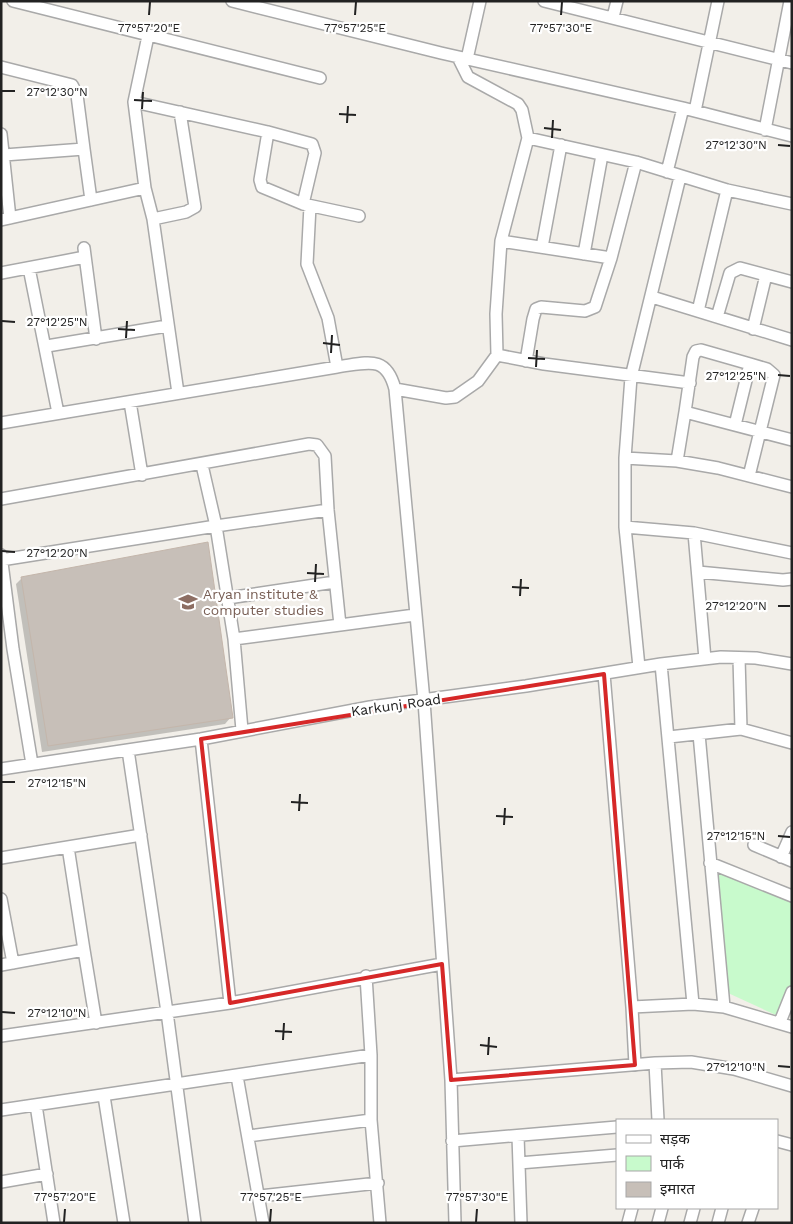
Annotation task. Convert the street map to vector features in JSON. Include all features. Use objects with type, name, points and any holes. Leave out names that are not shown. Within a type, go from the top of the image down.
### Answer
[{"type":"street","points":[[13,1],[320,78]]},
{"type":"street","points":[[232,1],[264,5],[463,58],[695,111],[792,136]]},
{"type":"street","points":[[395,389],[446,398],[455,397],[478,381],[496,355],[496,314],[501,241],[528,138],[522,110],[518,104],[468,77],[463,58],[480,1]]},
{"type":"street","points":[[613,18],[617,1]]},
{"type":"street","points":[[695,111],[718,1]]},
{"type":"street","points":[[765,130],[790,1]]},
{"type":"street","points":[[550,2],[792,63]]},
{"type":"street","points":[[148,36],[134,102],[145,188],[153,219],[178,393]]},
{"type":"street","points":[[1,67],[72,85],[77,95],[91,200]]},
{"type":"street","points":[[134,102],[268,132],[306,142],[314,147],[306,205],[307,264],[328,318],[337,367]]},
{"type":"street","points":[[667,172],[682,108]]},
{"type":"street","points":[[153,219],[186,212],[195,207],[180,112]]},
{"type":"street","points":[[268,132],[260,180],[262,187],[306,205],[359,216]]},
{"type":"street","points":[[1,134],[4,155],[6,219],[145,188]]},
{"type":"street","points":[[528,138],[636,162],[680,178],[792,204]]},
{"type":"street","points":[[542,247],[561,146]]},
{"type":"street","points":[[4,155],[84,149]]},
{"type":"street","points":[[584,254],[602,155]]},
{"type":"street","points":[[526,361],[536,309],[541,307],[592,310],[597,303],[636,162]]},
{"type":"street","points":[[638,667],[625,527],[625,458],[631,377],[680,178]]},
{"type":"street","points":[[698,311],[727,190]]},
{"type":"street","points":[[501,241],[611,258]]},
{"type":"street","points":[[1,273],[29,268],[84,252],[96,339]]},
{"type":"street","points":[[29,268],[47,346],[58,413]]},
{"type":"street","points":[[717,317],[730,273],[740,268],[792,282]]},
{"type":"street","points":[[752,329],[766,275]]},
{"type":"street","points":[[652,297],[792,340]]},
{"type":"street","points":[[47,346],[167,326]]},
{"type":"street","points":[[678,461],[696,351],[701,350],[768,369],[774,375],[749,476]]},
{"type":"street","points":[[496,355],[631,377],[690,383]]},
{"type":"street","points":[[1,423],[337,367],[377,364],[386,367],[391,374],[395,389],[424,700],[451,1080],[455,1223]]},
{"type":"street","points":[[735,426],[750,364]]},
{"type":"street","points":[[130,402],[142,475]]},
{"type":"street","points":[[686,412],[735,426],[791,438]]},
{"type":"street","points":[[1,498],[202,465],[309,444],[318,445],[325,456],[328,510],[340,625]]},
{"type":"street","points":[[625,458],[678,461],[792,487]]},
{"type":"street","points":[[202,465],[216,526],[228,598],[234,639],[242,730]]},
{"type":"street","points":[[2,560],[328,510]]},
{"type":"street","points":[[625,527],[694,533],[792,553]]},
{"type":"street","points":[[694,533],[705,659]]},
{"type":"street","points":[[1,556],[7,650],[32,764]]},
{"type":"street","points":[[698,572],[783,580],[792,579]]},
{"type":"street","points":[[228,598],[335,582]]},
{"type":"street","points":[[234,639],[415,615]]},
{"type":"street","points":[[739,658],[740,729]]},
{"type":"street","name":"Karkunj Road","points":[[1,769],[201,739],[370,707],[604,674],[638,667],[705,659],[739,658],[756,658],[792,664]]},
{"type":"street","points":[[661,664],[693,1004]]},
{"type":"street","points":[[604,674],[632,1007],[635,1065]]},
{"type":"street","points":[[669,737],[740,729],[792,743]]},
{"type":"street","points":[[699,734],[724,1006]]},
{"type":"street","points":[[201,739],[230,1003]]},
{"type":"street","points":[[128,750],[167,1012],[195,1223]]},
{"type":"street","points":[[754,845],[786,859],[792,832]]},
{"type":"street","points":[[1,858],[141,834]]},
{"type":"street","points":[[68,847],[96,1023]]},
{"type":"street","points":[[710,862],[792,896]]},
{"type":"street","points":[[1,899],[14,963]]},
{"type":"street","points":[[1,965],[84,950]]},
{"type":"street","points":[[1,1036],[230,1003],[366,976],[442,964]]},
{"type":"street","points":[[366,976],[371,1055],[371,1120],[380,1223]]},
{"type":"street","points":[[780,1022],[792,992]]},
{"type":"street","points":[[632,1007],[693,1004],[724,1006],[792,1027]]},
{"type":"street","points":[[1,1110],[176,1086],[371,1055]]},
{"type":"street","points":[[451,1080],[655,1062],[691,1062],[734,1069],[792,1086]]},
{"type":"street","points":[[655,1062],[658,1119]]},
{"type":"street","points":[[238,1076],[260,1196],[263,1223]]},
{"type":"street","points":[[104,1096],[124,1223]]},
{"type":"street","points":[[36,1105],[54,1223]]},
{"type":"street","points":[[248,1136],[371,1120]]},
{"type":"street","points":[[452,1141],[616,1127]]},
{"type":"street","points":[[518,1136],[521,1223]]},
{"type":"street","points":[[778,1141],[792,1145]]},
{"type":"street","points":[[519,1163],[616,1155]]},
{"type":"street","points":[[1,1182],[47,1174]]},
{"type":"street","points":[[260,1196],[378,1183]]},
{"type":"street","points":[[628,1223],[632,1209]]},
{"type":"street","points":[[658,1223],[662,1209]]},
{"type":"street","points":[[690,1223],[694,1209]]},
{"type":"street","points":[[718,1223],[722,1209]]},
{"type":"street","points":[[748,1223],[753,1209]]},
{"type":"highlighted area","points":[[604,674],[635,1065],[451,1080],[442,964],[230,1003],[201,739]]},
{"type":"green space","points":[[718,871],[792,897],[792,983],[778,1016],[728,993]]},
{"type":"building","name":"Aryan institute & computer studies","points":[[208,542],[233,718],[48,746],[21,577]]},
{"type":"place","name":"Aryan institute & computer studies","points":[[188,602]]}]
